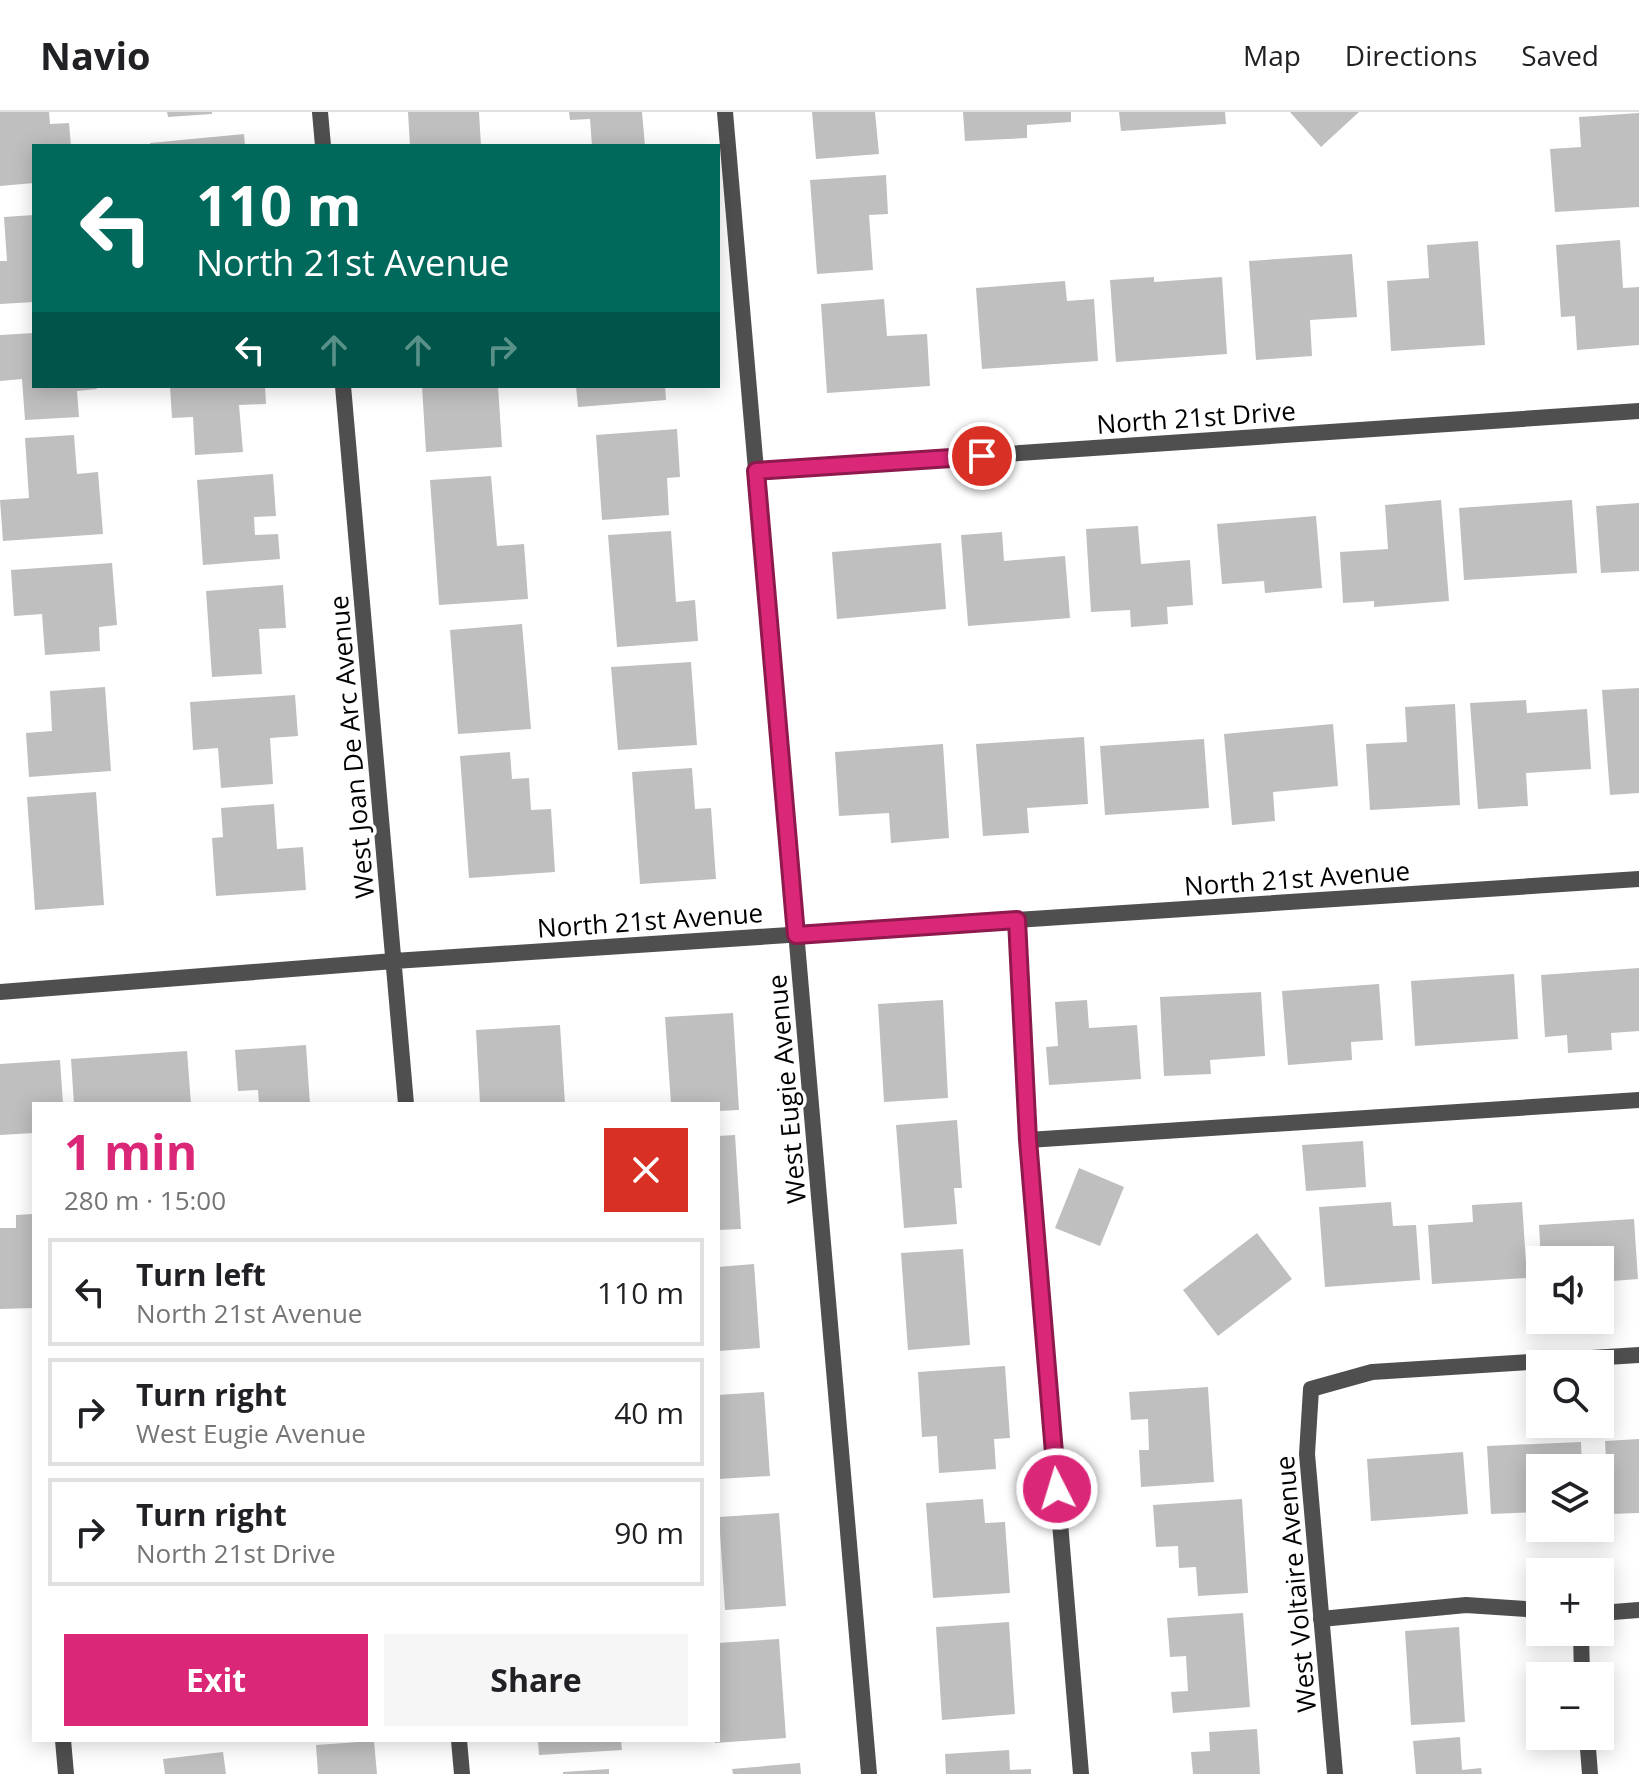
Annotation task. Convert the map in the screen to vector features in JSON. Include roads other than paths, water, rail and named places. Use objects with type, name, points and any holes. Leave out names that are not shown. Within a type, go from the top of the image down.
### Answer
[{"type":"street","points":[[320,112],[323,144]]},
{"type":"street","name":"West Eugie Avenue","points":[[725,112],[869,1774]]},
{"type":"street","name":"West Joan De Arc Avenue","points":[[343,388],[406,1102]]},
{"type":"street","name":"North 21st Drive","points":[[756,471],[1639,411]]},
{"type":"street","name":"North 21st Avenue","points":[[0,992],[394,961],[1639,879]]},
{"type":"street","points":[[1017,920],[1028,1140],[1081,1774]]},
{"type":"street","points":[[1028,1140],[1639,1100]]},
{"type":"street","name":"West Voltaire Avenue","points":[[1335,1774],[1307,1454],[1311,1389],[1372,1372],[1639,1355]]},
{"type":"street","points":[[1321,1619],[1466,1605],[1526,1609]]},
{"type":"street","points":[[1614,1612],[1639,1610]]},
{"type":"street","points":[[63,1742],[66,1774]]},
{"type":"street","points":[[459,1742],[462,1774]]},
{"type":"street","points":[[1588,1750],[1590,1774]]}]
